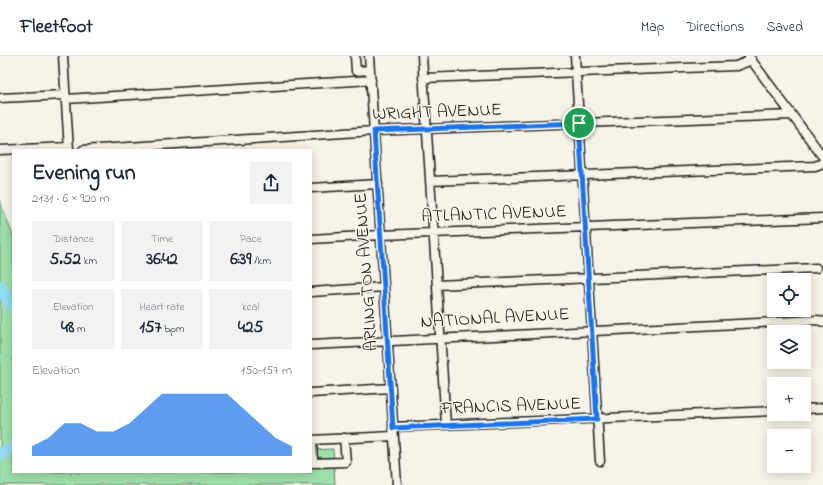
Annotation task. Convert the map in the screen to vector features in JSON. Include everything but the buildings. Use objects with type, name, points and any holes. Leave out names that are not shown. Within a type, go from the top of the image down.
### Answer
[{"type":"street","points":[[34,149],[69,148],[63,56]]},
{"type":"street","points":[[355,56],[356,71],[370,70]]},
{"type":"street","name":"ARLINGTON AVENUE","points":[[370,56],[397,485]]},
{"type":"street","points":[[422,56],[446,425]]},
{"type":"street","points":[[575,56],[600,461]]},
{"type":"street","points":[[424,78],[732,66],[750,58],[823,157]]},
{"type":"street","points":[[0,98],[66,97],[371,80]]},
{"type":"street","name":"WRIGHT AVENUE","points":[[98,149],[374,131],[792,115]]},
{"type":"street","points":[[0,150],[12,150]]},
{"type":"street","points":[[430,181],[815,166],[823,163]]},
{"type":"street","points":[[312,188],[378,184]]},
{"type":"street","name":"ATLANTIC AVENUE","points":[[312,239],[823,218]]},
{"type":"street","points":[[437,285],[816,268]]},
{"type":"street","points":[[312,292],[384,287]]},
{"type":"street","name":"NATIONAL AVENUE","points":[[312,344],[818,320],[823,322]]},
{"type":"street","points":[[312,393],[391,388]]},
{"type":"street","points":[[811,409],[823,408]]},
{"type":"street","name":"FRANCIS AVENUE","points":[[312,440],[344,438],[446,425],[767,411]]},
{"type":"street","points":[[312,452],[313,463],[346,462],[344,438]]},
{"type":"green space","points":[[0,201],[12,233],[12,473],[312,473],[312,450],[333,449],[335,485],[0,485]]},
{"type":"waterway","points":[[0,287],[12,305]]},
{"type":"waterway","points":[[0,454],[12,448]]},
{"type":"route","points":[[579,123],[597,419],[393,428],[374,131],[579,123]]}]
